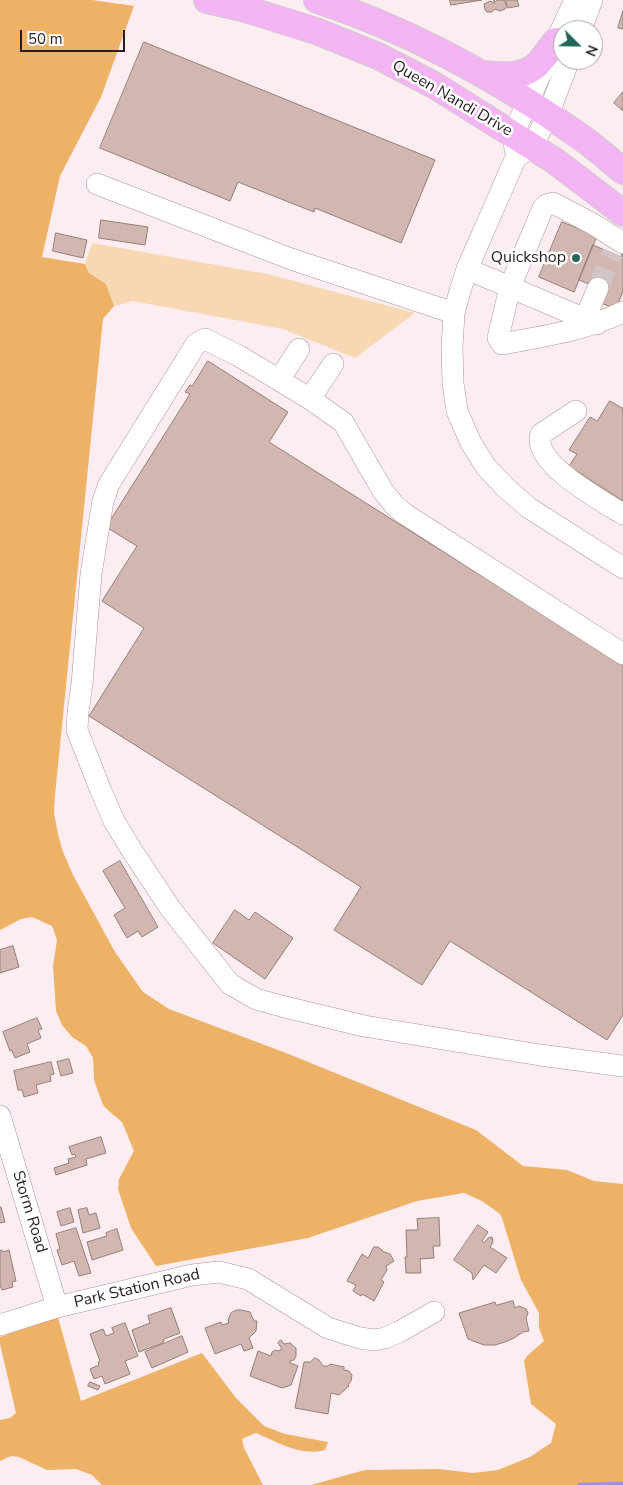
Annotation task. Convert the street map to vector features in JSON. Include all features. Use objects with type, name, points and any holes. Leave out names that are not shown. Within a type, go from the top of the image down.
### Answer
[{"type":"main road","name":"Queen Nandi Drive","points":[[207,0],[242,8],[316,31],[378,56],[434,84],[521,146],[555,161],[623,213]]},
{"type":"main road","name":"Queen Nandi Drive","points":[[318,0],[348,10],[416,40],[482,74],[576,133],[623,171]]},
{"type":"main road","points":[[482,74],[522,74],[553,56]]},
{"type":"street","points":[[570,20],[575,0]]},
{"type":"street","points":[[585,20],[592,0]]},
{"type":"street","points":[[555,70],[467,269],[454,313],[453,383],[457,411],[471,443],[486,467],[529,508],[623,568]]},
{"type":"street","points":[[97,184],[291,259],[454,313]]},
{"type":"street","points":[[618,245],[593,224],[553,203],[546,205],[543,208],[510,287],[498,338],[502,344],[566,332],[623,312]]},
{"type":"street","points":[[467,269],[591,322]]},
{"type":"street","points":[[591,322],[598,288]]},
{"type":"street","points":[[623,654],[395,506],[383,491],[343,422],[279,380],[239,356],[205,339],[196,344],[109,484],[103,502],[91,574],[77,726],[114,821],[170,908],[230,984],[256,999],[364,1026],[540,1055],[623,1066]]},
{"type":"street","points":[[279,380],[300,349]]},
{"type":"street","points":[[310,399],[333,364]]},
{"type":"street","points":[[576,411],[542,434],[540,447],[550,462],[564,475],[583,490],[623,514]]},
{"type":"street","name":"Storm Road","points":[[0,1116],[57,1307]]},
{"type":"street","name":"Park Station Road","points":[[0,1325],[57,1307],[192,1275],[219,1272],[248,1279],[328,1328],[360,1338],[374,1340],[384,1338],[399,1332],[434,1312]]},
{"type":"shaded area","points":[[0,0],[92,0],[134,6],[101,97],[60,176],[42,257],[85,264],[89,273],[106,284],[114,306],[103,319],[55,795],[54,813],[63,852],[73,875],[115,952],[143,992],[169,1009],[286,1053],[476,1130],[523,1166],[567,1170],[594,1181],[623,1184],[623,1485],[311,1485],[365,1470],[438,1469],[473,1473],[498,1470],[530,1457],[551,1443],[556,1424],[531,1404],[524,1361],[544,1341],[539,1328],[539,1313],[521,1280],[500,1214],[482,1201],[464,1193],[417,1201],[308,1238],[156,1266],[131,1228],[118,1189],[119,1179],[134,1151],[122,1122],[103,1105],[94,1080],[93,1058],[86,1046],[72,1037],[62,1025],[56,1011],[53,966],[57,940],[52,926],[32,917],[21,919],[0,930]]},
{"type":"shaded area","points":[[92,243],[267,274],[415,313],[355,358],[283,329],[133,301],[114,306],[106,284],[89,273],[85,264]]},
{"type":"shaded area","points":[[58,1317],[81,1401],[202,1353],[236,1398],[264,1426],[285,1434],[328,1442],[325,1450],[307,1452],[281,1444],[256,1433],[242,1439],[244,1448],[263,1485],[102,1485],[92,1475],[76,1469],[47,1470],[19,1457],[11,1456],[0,1461],[0,1420],[10,1418],[16,1413],[0,1337]]},
{"type":"building","points":[[450,0],[482,0],[451,5]]},
{"type":"building","points":[[494,0],[495,2],[497,0],[504,0],[507,6],[500,11],[495,9],[492,12],[487,12],[484,4],[490,1],[494,3]]},
{"type":"building","points":[[506,0],[517,0],[519,6],[508,8]]},
{"type":"building","points":[[623,11],[623,29],[618,28]]},
{"type":"building","points":[[144,42],[435,160],[401,243],[315,208],[314,212],[238,182],[230,201],[100,148]]},
{"type":"building","points":[[623,92],[623,111],[614,103]]},
{"type":"building","points":[[101,220],[148,227],[145,245],[99,238]]},
{"type":"building","points":[[562,222],[597,236],[574,292],[539,277]]},
{"type":"building","points":[[56,233],[87,240],[83,258],[53,251]]},
{"type":"building","points":[[593,245],[621,257],[623,251],[623,291],[616,309],[601,303],[606,291],[579,280]]},
{"type":"building","points":[[208,361],[288,412],[269,442],[623,665],[623,1015],[607,1040],[450,941],[422,985],[334,930],[361,887],[89,716],[144,628],[102,601],[137,546],[106,527],[190,394],[185,392],[190,385],[192,386]]},
{"type":"building","points":[[610,401],[623,408],[623,501],[569,466],[577,454],[569,450],[590,417],[597,421]]},
{"type":"building","points":[[120,861],[158,927],[142,937],[138,931],[127,938],[114,915],[125,908],[103,871]]},
{"type":"building","points":[[235,910],[249,920],[255,912],[293,938],[265,979],[213,943]]},
{"type":"building","points":[[13,946],[19,967],[0,973],[0,950]]},
{"type":"building","points":[[37,1018],[42,1029],[38,1030],[41,1038],[27,1044],[30,1052],[15,1058],[12,1050],[10,1051],[3,1032]]},
{"type":"building","points":[[69,1059],[73,1073],[61,1076],[57,1062]]},
{"type":"building","points":[[51,1062],[54,1074],[50,1075],[51,1081],[36,1085],[38,1093],[24,1097],[22,1090],[18,1090],[14,1071]]},
{"type":"building","points":[[101,1137],[106,1153],[86,1159],[87,1165],[56,1175],[54,1168],[69,1163],[68,1159],[76,1157],[75,1154],[72,1155],[69,1147]]},
{"type":"building","points":[[0,1207],[5,1222],[0,1223]]},
{"type":"building","points":[[70,1208],[74,1222],[61,1226],[57,1212]]},
{"type":"building","points":[[87,1208],[89,1215],[96,1213],[100,1228],[83,1233],[78,1210]]},
{"type":"building","points":[[439,1218],[440,1246],[433,1246],[434,1258],[420,1259],[421,1273],[406,1273],[406,1230],[418,1230],[417,1219]]},
{"type":"building","points":[[478,1225],[488,1232],[482,1241],[484,1243],[488,1238],[492,1237],[493,1242],[490,1247],[507,1258],[496,1273],[484,1265],[473,1280],[472,1273],[454,1260]]},
{"type":"building","points":[[76,1228],[91,1273],[79,1276],[74,1261],[62,1265],[57,1250],[60,1249],[56,1234]]},
{"type":"building","points":[[117,1229],[123,1250],[92,1260],[87,1242],[107,1236],[106,1233]]},
{"type":"building","points":[[374,1247],[378,1247],[390,1254],[394,1261],[386,1266],[387,1270],[381,1280],[384,1282],[374,1301],[353,1291],[356,1285],[347,1281],[362,1254],[368,1258]]},
{"type":"building","points":[[2,1250],[3,1252],[9,1250],[16,1281],[12,1282],[13,1287],[2,1290],[0,1285],[0,1251]]},
{"type":"building","points":[[513,1301],[515,1308],[519,1306],[526,1309],[529,1331],[495,1345],[484,1345],[468,1339],[459,1313],[495,1302],[496,1305]]},
{"type":"building","points":[[171,1308],[180,1333],[164,1339],[163,1343],[139,1352],[132,1330],[150,1323],[148,1316]]},
{"type":"building","points":[[237,1310],[250,1312],[254,1321],[257,1321],[256,1331],[249,1338],[253,1348],[244,1351],[241,1344],[215,1354],[205,1328],[221,1322],[222,1325],[229,1323],[228,1320],[231,1313]]},
{"type":"building","points":[[125,1323],[138,1356],[125,1361],[130,1374],[105,1384],[102,1376],[94,1379],[90,1369],[99,1365],[98,1362],[100,1361],[90,1334],[103,1329],[106,1336],[114,1333],[112,1328]]},
{"type":"building","points":[[182,1336],[188,1352],[152,1368],[145,1352]]},
{"type":"building","points":[[281,1340],[284,1344],[290,1343],[296,1348],[296,1356],[290,1363],[298,1366],[291,1385],[282,1388],[250,1376],[258,1351],[271,1356],[272,1352],[282,1349],[278,1343]]},
{"type":"building","points":[[315,1358],[323,1366],[330,1364],[344,1367],[344,1370],[349,1371],[352,1375],[349,1386],[339,1395],[331,1393],[328,1414],[295,1408],[304,1362],[310,1362]]},
{"type":"building","points":[[90,1382],[100,1386],[98,1390],[88,1386]]},
{"type":"waterway","points":[[580,1485],[623,1484]]},
{"type":"tunnel","points":[[598,288],[613,253]]},
{"type":"place","name":"Quickshop","points":[[576,258]]}]
